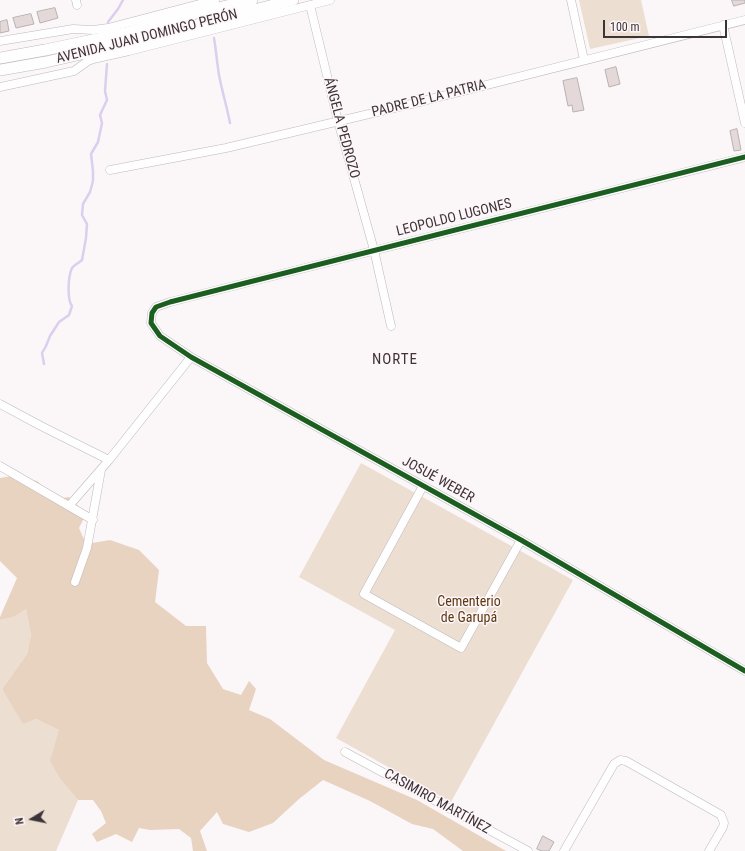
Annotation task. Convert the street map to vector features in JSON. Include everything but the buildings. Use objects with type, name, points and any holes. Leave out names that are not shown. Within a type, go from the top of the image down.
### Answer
[{"type":"main road","name":"AVENIDA JUAN DOMINGO PERÓN","points":[[0,58],[129,32],[180,17],[252,0]]},
{"type":"main road","name":"AVENIDA JUAN DOMINGO PERÓN","points":[[0,70],[46,62],[108,48],[293,0]]},
{"type":"street","points":[[0,42],[73,29],[93,30],[108,28],[215,0]]},
{"type":"street","points":[[0,87],[74,72],[93,59],[330,0]]},
{"type":"street","points":[[571,0],[584,60]]},
{"type":"street","name":"ÁNGELA PEDROZO","points":[[310,5],[338,121],[374,250],[391,326]]},
{"type":"street","name":"PADRE DE LA PATRIA","points":[[110,170],[226,148],[745,20]]},
{"type":"street","points":[[723,25],[745,123]]},
{"type":"street","name":"LEOPOLDO LUGONES","points":[[170,302],[745,157]]},
{"type":"street","name":"JOSUÉ WEBER","points":[[170,302],[156,307],[152,313],[151,323],[160,336],[190,357],[521,540],[745,671]]},
{"type":"street","points":[[69,506],[109,460],[190,357]]},
{"type":"street","points":[[0,404],[109,460]]},
{"type":"street","points":[[0,466],[93,520]]},
{"type":"street","points":[[75,582],[87,548],[101,469]]},
{"type":"street","points":[[423,486],[364,594],[461,648],[521,540]]},
{"type":"street","name":"CASIMIRO MARTÍNEZ","points":[[346,752],[528,851]]},
{"type":"street","points":[[564,851],[614,764],[620,760],[626,761],[721,816],[724,823],[723,828],[709,851]]},
{"type":"green space","points":[[579,0],[641,0],[649,36],[590,49]]},
{"type":"green space","name":"Cementerio de Garupá","points":[[361,463],[573,580],[451,802],[336,738],[395,630],[299,577]]},
{"type":"green space","points":[[26,609],[31,635],[27,654],[2,689],[23,723],[36,719],[59,730],[61,780],[78,800],[56,851],[0,851],[0,620],[14,617]]},
{"type":"shaded area","points":[[12,476],[37,481],[55,499],[69,497],[86,514],[79,528],[86,544],[110,540],[139,550],[159,570],[155,602],[186,626],[206,626],[207,663],[223,689],[241,695],[249,681],[256,689],[249,710],[270,719],[324,760],[417,800],[506,851],[463,851],[433,829],[412,824],[370,801],[323,780],[299,799],[273,823],[249,832],[223,824],[217,812],[200,831],[207,851],[193,851],[191,838],[179,829],[150,830],[139,828],[132,842],[116,834],[97,842],[92,834],[106,823],[101,811],[93,800],[78,800],[61,780],[50,761],[59,730],[36,719],[23,724],[2,689],[27,654],[31,635],[26,609],[14,617],[0,620],[17,578],[0,561],[0,478]]},
{"type":"waterway","points":[[108,22],[123,0]]},
{"type":"waterway","points":[[214,38],[219,75],[230,123]]},
{"type":"waterway","points":[[44,364],[42,353],[50,336],[59,322],[69,315],[72,306],[69,299],[69,282],[71,272],[72,268],[82,260],[87,224],[82,215],[83,204],[90,192],[93,181],[91,154],[98,142],[102,123],[100,115],[107,100],[105,91],[107,64]]},
{"type":"cycle path","points":[[745,157],[170,302],[156,307],[152,313],[151,323],[160,336],[191,357],[521,540],[745,671]]},
{"type":"district","name":"NORTE","points":[[395,360]]}]
